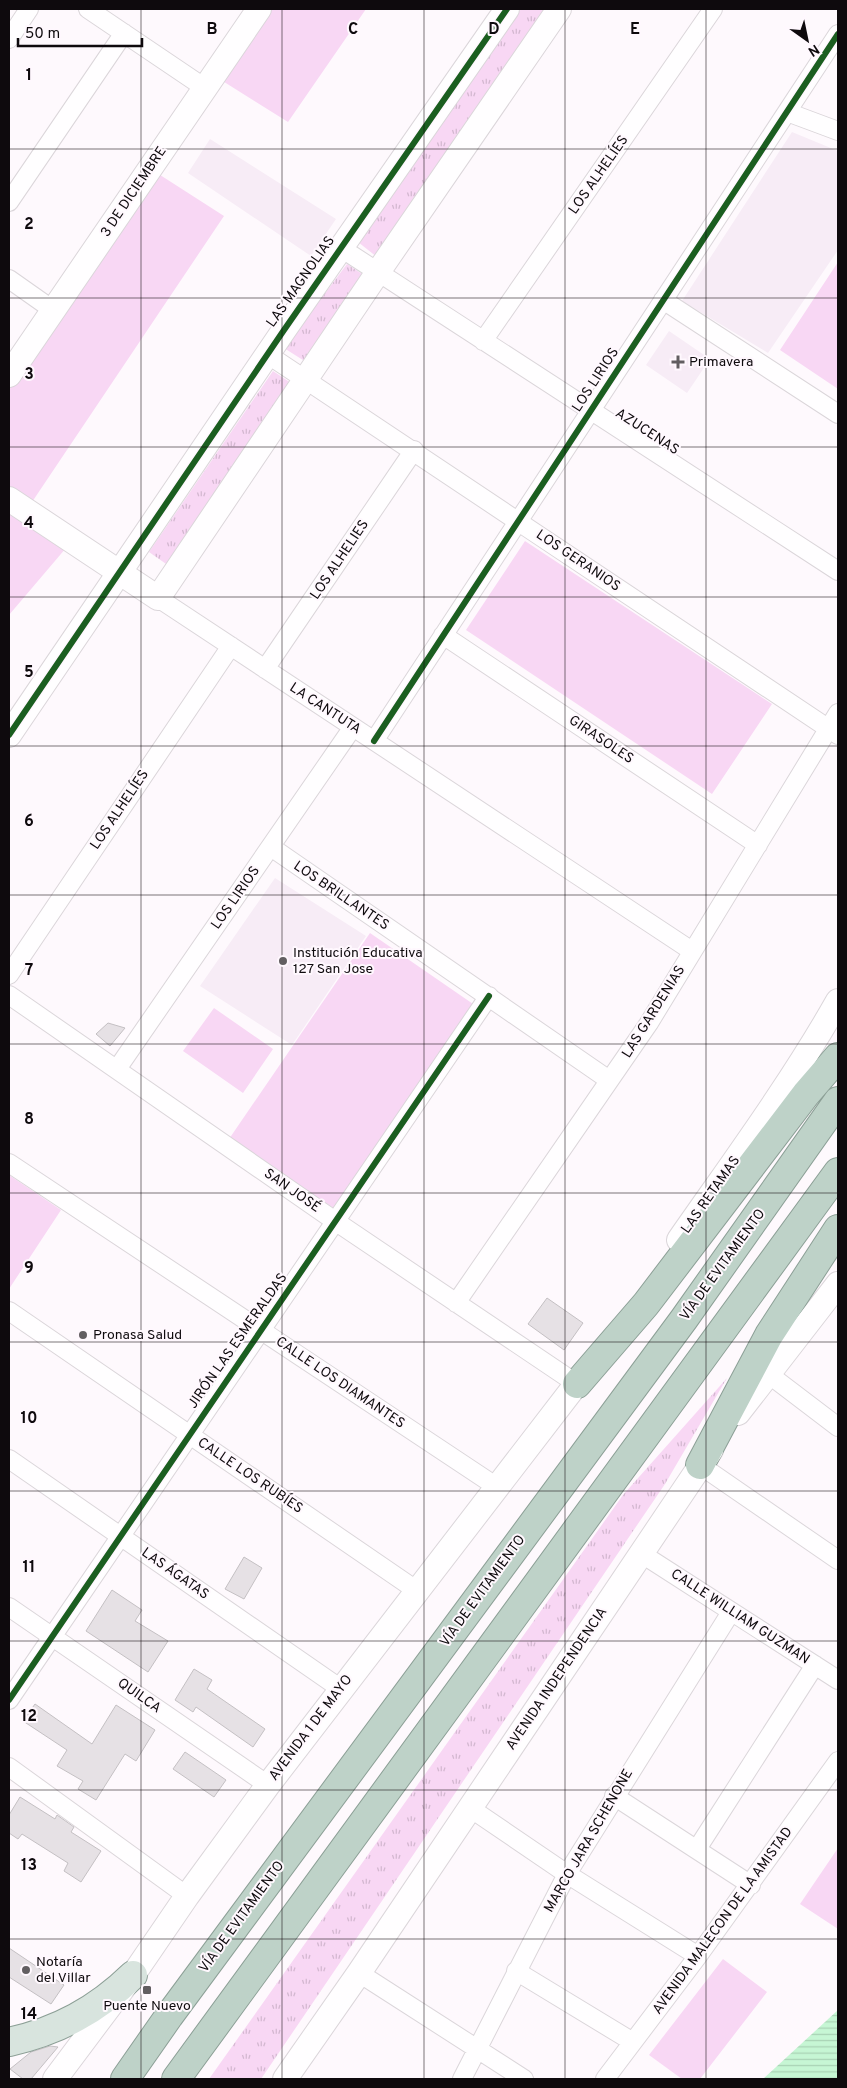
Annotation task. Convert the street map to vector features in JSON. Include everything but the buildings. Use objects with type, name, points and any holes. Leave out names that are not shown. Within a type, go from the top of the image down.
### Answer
[{"type":"highway","points":[[578,1384],[646,1304],[806,1094],[838,1057]]},
{"type":"highway","name":"VÍA DE EVITAMIENTO","points":[[125,2079],[169,2016],[684,1319],[838,1101]]},
{"type":"highway","points":[[176,2079],[838,1172]]},
{"type":"highway","points":[[700,1465],[769,1335],[838,1229]]},
{"type":"main road","name":"3 DE DICIEMBRE","points":[[9,376],[259,9]]},
{"type":"main road","name":"LAS MAGNOLIAS","points":[[9,735],[267,354],[507,9]]},
{"type":"main road","points":[[158,598],[378,272],[559,9]]},
{"type":"main road","name":"LA CANTUTA","points":[[9,499],[158,598]]},
{"type":"main road","name":"LAS RETAMAS","points":[[578,1384],[759,1126],[813,1045],[838,1001]]},
{"type":"main road","name":"AVENIDA INDEPENDENCIA","points":[[285,2079],[359,1973],[700,1465],[767,1373],[838,1284]]},
{"type":"main road","name":"AVENIDA 1 DE MAYO","points":[[55,2079],[133,1975],[187,1896],[268,1785],[416,1590],[578,1384]]},
{"type":"main road","points":[[9,2042],[61,2026],[87,2013],[112,1996],[133,1975]]},
{"type":"street","points":[[9,39],[28,9]]},
{"type":"street","points":[[88,9],[205,88]]},
{"type":"street","name":"LOS ALHELÍES","points":[[483,340],[714,9]]},
{"type":"street","points":[[9,202],[124,33]]},
{"type":"street","name":"LOS LIRIOS","points":[[374,741],[838,34]]},
{"type":"street","points":[[787,112],[838,131]]},
{"type":"street","name":"AZUCENAS","points":[[340,248],[838,571]]},
{"type":"street","points":[[9,279],[53,310]]},
{"type":"street","points":[[663,300],[838,414]]},
{"type":"street","name":"LOS GERANIOS","points":[[267,354],[305,381],[414,450],[834,732]]},
{"type":"street","name":"LOS ALHELIES","points":[[265,669],[414,450]]},
{"type":"street","name":"LA CANTUTA","points":[[158,598],[692,952]]},
{"type":"street","name":"GIRASOLES","points":[[443,635],[758,845]]},
{"type":"street","name":"LOS ALHELÍES","points":[[9,975],[231,646]]},
{"type":"street","name":"LAS GARDENIAS","points":[[456,1303],[649,1023],[758,845],[834,732],[838,713]]},
{"type":"street","name":"LOS LIRIOS","points":[[117,1069],[353,727]]},
{"type":"street","name":"LOS BRILLANTES","points":[[271,848],[610,1080]]},
{"type":"street","name":"SAN JOSÉ","points":[[9,996],[335,1221],[578,1384]]},
{"type":"street","name":"JIRÓN LAS ESMERALDAS","points":[[9,1700],[489,996]]},
{"type":"street","name":"CALLE LOS DIAMANTES","points":[[9,1163],[497,1487]]},
{"type":"street","name":"CALLE LOS RUBÍES","points":[[9,1311],[416,1590]]},
{"type":"street","points":[[767,1373],[838,1427]]},
{"type":"street","name":"LAS ÁGATAS","points":[[9,1459],[341,1689]]},
{"type":"street","points":[[700,1465],[838,1560]]},
{"type":"street","name":"CALLE WILLIAM GUZMAN","points":[[642,1554],[838,1680]]},
{"type":"street","name":"QUILCA","points":[[9,1607],[268,1785]]},
{"type":"street","name":"MARCO JARA SCHENONE","points":[[462,2079],[567,1874],[614,1796],[732,1612]]},
{"type":"street","points":[[697,1849],[815,1665]]},
{"type":"street","name":"AVENIDA MALECON DE LA AMISTAD","points":[[605,2079],[698,1956],[838,1761]]},
{"type":"street","points":[[9,1767],[187,1896]]},
{"type":"street","points":[[614,1796],[750,1884]]},
{"type":"street","points":[[470,1808],[567,1874],[698,1956]]},
{"type":"street","points":[[516,1971],[633,2042]]},
{"type":"street","points":[[359,1973],[524,2079]]},
{"type":"shaded area","points":[[792,132],[838,151],[838,250],[768,353],[682,301]]},
{"type":"shaded area","points":[[210,139],[336,219],[311,256],[188,173]]},
{"type":"shaded area","name":"Primavera","points":[[669,331],[710,359],[687,393],[646,365]]},
{"type":"shaded area","name":"Institución Educativa 127 San Jose","points":[[275,878],[366,936],[292,1045],[200,986]]},
{"type":"shaded area","points":[[838,2010],[838,2079],[763,2079]]},
{"type":"green space","points":[[269,9],[366,9],[288,122],[221,80]]},
{"type":"green space","points":[[521,9],[548,9],[377,257],[358,242],[425,143]]},
{"type":"green space","points":[[157,173],[224,216],[28,508],[9,495],[9,390]]},
{"type":"green space","points":[[838,262],[838,389],[780,350]]},
{"type":"green space","points":[[347,264],[368,278],[306,362],[284,348]]},
{"type":"green space","points":[[273,371],[294,385],[169,566],[149,552]]},
{"type":"green space","points":[[9,511],[66,548],[9,615]]},
{"type":"green space","points":[[525,541],[772,704],[712,794],[466,630]]},
{"type":"green space","points":[[370,933],[476,1006],[335,1209],[229,1139]]},
{"type":"green space","points":[[214,1008],[273,1049],[243,1093],[183,1051]]},
{"type":"green space","points":[[9,1175],[61,1210],[9,1289]]},
{"type":"green space","points":[[727,1378],[665,1484],[261,2079],[209,2079],[623,1495]]},
{"type":"green space","points":[[838,1848],[838,1929],[800,1904]]},
{"type":"green space","points":[[723,1959],[767,1992],[700,2079],[682,2079],[649,2055]]},
{"type":"cycle path","points":[[9,735],[284,330],[507,9]]},
{"type":"cycle path","points":[[374,741],[838,34]]},
{"type":"cycle path","points":[[9,1700],[489,996]]},
{"type":"place","name":"Primavera","points":[[678,362]]},
{"type":"place","name":"Institución Educativa 127 San Jose","points":[[283,961]]},
{"type":"place","name":"Pronasa Salud","points":[[83,1335]]},
{"type":"place","name":"Notaría del Villar","points":[[26,1970]]},
{"type":"place","name":"Puente Nuevo","points":[[147,1990]]}]
